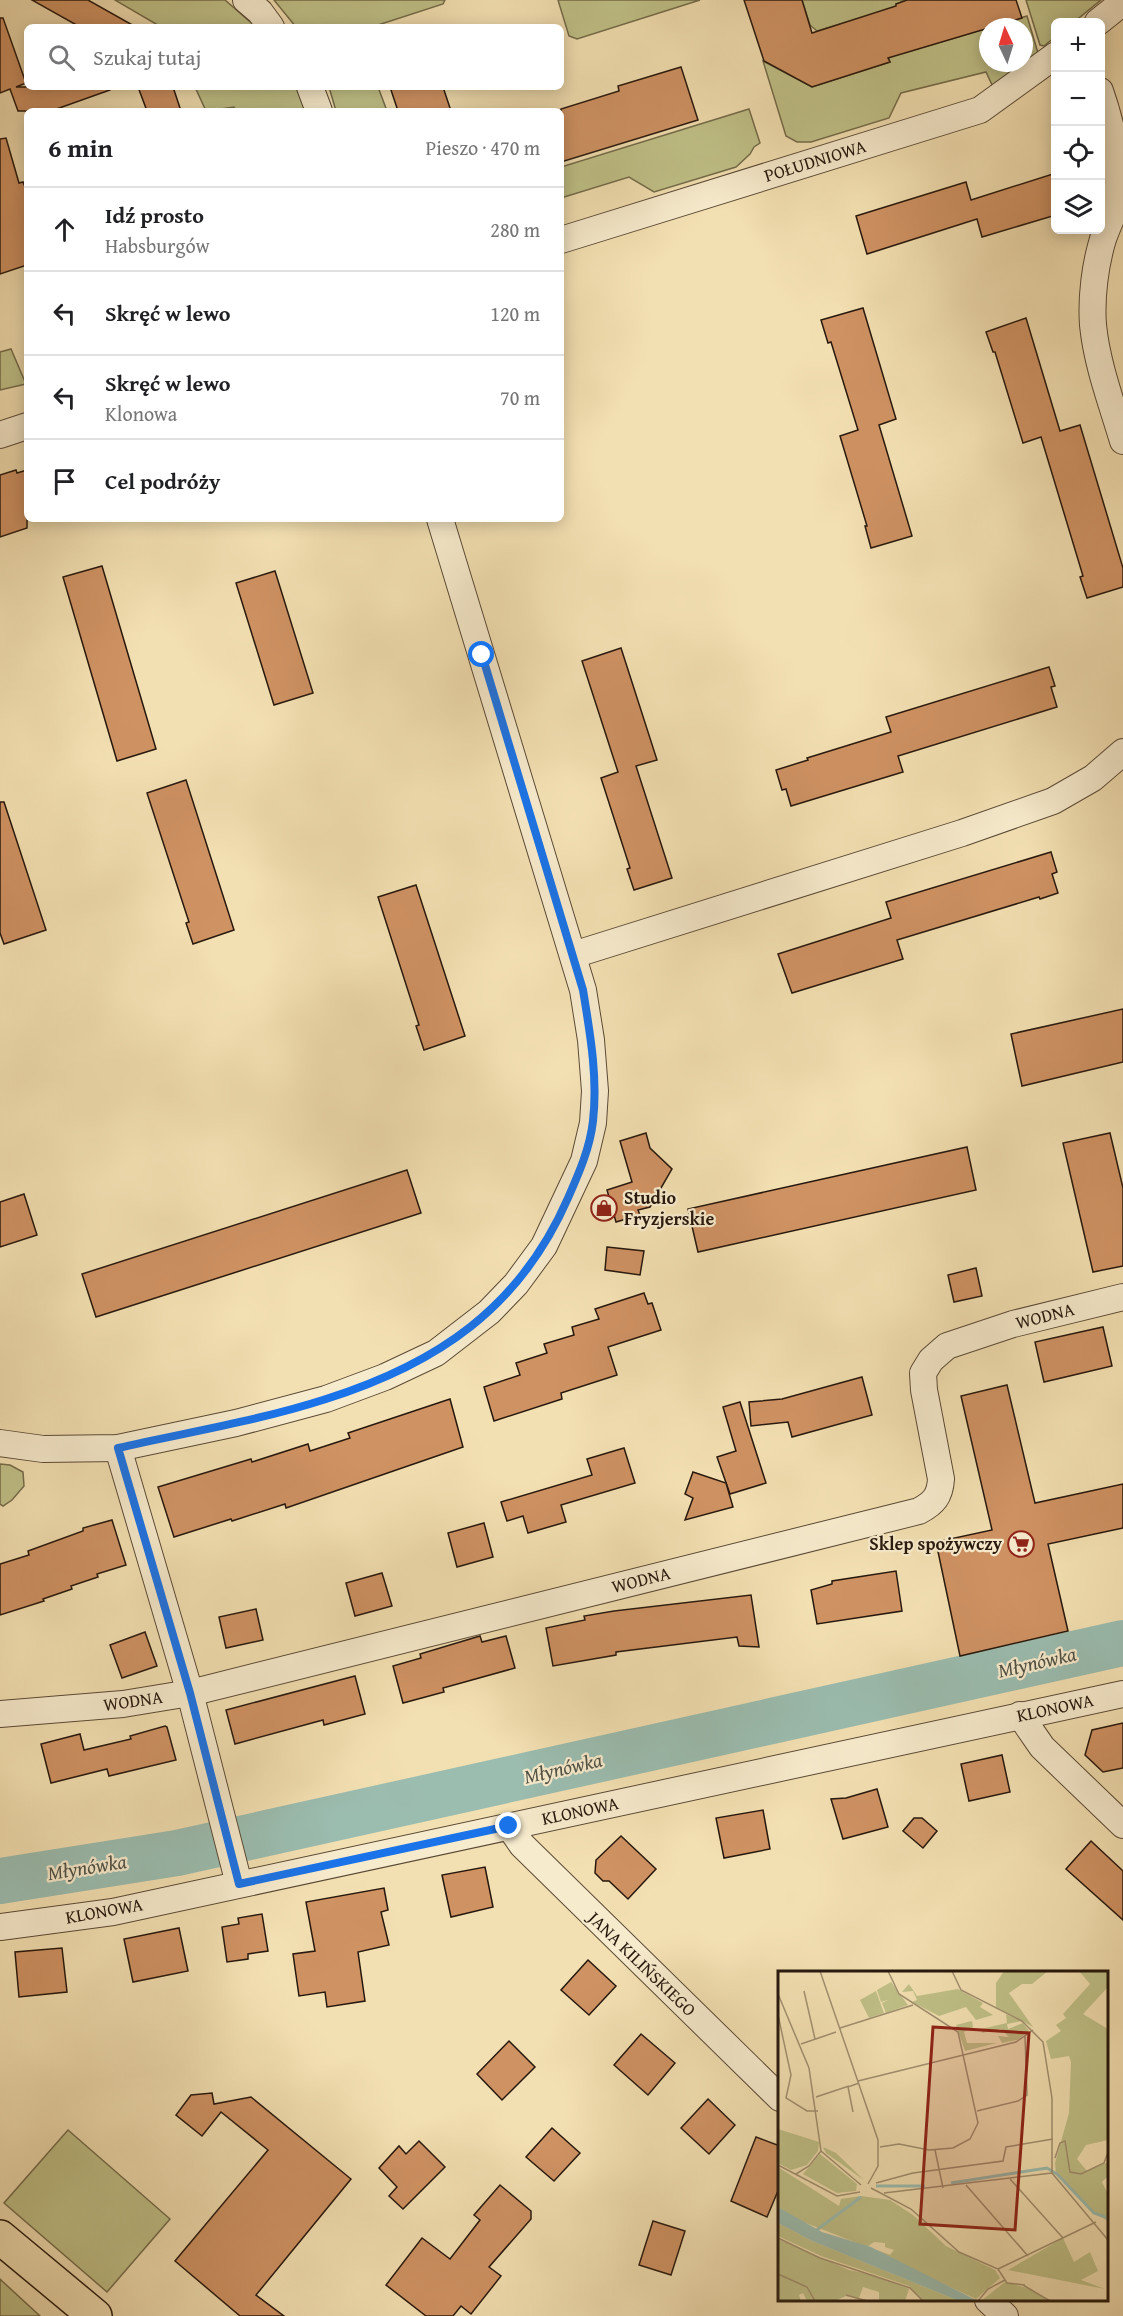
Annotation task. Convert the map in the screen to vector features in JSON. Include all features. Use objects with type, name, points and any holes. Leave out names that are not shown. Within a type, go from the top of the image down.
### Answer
[{"type":"main road","points":[[0,2237],[95,2316]]},
{"type":"street","points":[[246,0],[260,12],[269,24]]},
{"type":"street","points":[[1103,18],[1123,2]]},
{"type":"street","name":"POŁUDNIOWA","points":[[564,239],[980,110],[1051,59]]},
{"type":"street","points":[[311,90],[318,108]]},
{"type":"street","points":[[1105,109],[1118,176],[1116,204],[1103,240],[1095,282],[1093,325],[1102,371],[1123,441]]},
{"type":"street","points":[[0,435],[24,427]]},
{"type":"street","points":[[0,1443],[44,1449],[118,1448],[236,1423],[326,1399],[385,1377],[436,1353],[489,1312],[516,1284],[544,1246],[562,1210],[584,1161],[593,1123],[595,1091],[591,1040],[583,990],[441,522]]},
{"type":"street","points":[[573,955],[979,827],[1053,801],[1093,778],[1123,752]]},
{"type":"street","name":"WODNA","points":[[0,1714],[123,1704],[190,1693],[919,1511],[932,1504],[940,1492],[941,1479],[924,1390],[923,1373],[931,1360],[947,1346],[1013,1324],[1123,1297]]},
{"type":"street","points":[[118,1448],[190,1693],[239,1884]]},
{"type":"street","name":"KLONOWA","points":[[0,1927],[112,1912],[1123,1694]]},
{"type":"street","points":[[1020,1715],[1042,1747],[1123,1826]]},
{"type":"street","name":"JANA KILIŃSKIEGO","points":[[509,1826],[522,1845],[778,2096]]},
{"type":"street","points":[[989,2301],[1005,2316]]},
{"type":"green space","points":[[115,0],[225,0],[253,24],[156,24]]},
{"type":"green space","points":[[274,0],[445,0],[443,4],[381,24],[294,24]]},
{"type":"green space","points":[[558,0],[700,0],[577,39],[569,36]]},
{"type":"green space","points":[[802,0],[907,0],[896,4],[910,51],[979,31],[979,72],[986,72],[901,93],[889,118],[811,142],[797,142],[786,136],[763,61],[812,87],[890,62],[874,14],[817,31],[810,25]]},
{"type":"green space","points":[[1026,0],[1101,0],[1079,18],[1051,18],[1051,40],[1044,46],[1040,45]]},
{"type":"green space","points":[[1033,36],[1038,53],[1033,57]]},
{"type":"green space","points":[[986,72],[1015,72],[994,89]]},
{"type":"green space","points":[[196,90],[297,90],[305,108],[234,107],[205,108]]},
{"type":"green space","points":[[330,90],[379,90],[386,108],[335,108]]},
{"type":"green space","points":[[749,109],[760,143],[736,167],[654,192],[629,177],[564,197],[564,166]]},
{"type":"green space","points":[[11,349],[24,384],[0,390],[0,352]]},
{"type":"green space","points":[[0,1464],[10,1465],[23,1472],[24,1486],[12,1500],[3,1506],[0,1504]]},
{"type":"green space","points":[[68,2130],[170,2219],[107,2292],[4,2203]]},
{"type":"green space","points":[[0,2279],[2,2281],[40,2316],[0,2316]]},
{"type":"building","points":[[32,0],[88,0],[131,24],[75,24]]},
{"type":"building","points":[[744,0],[802,0],[812,33],[896,6],[907,0],[1016,0],[1022,18],[979,18],[979,31],[888,58],[890,62],[812,87],[764,61]]},
{"type":"building","points":[[0,18],[3,18],[24,77],[24,84],[16,87],[24,87],[24,90],[110,90],[59,108],[24,108],[24,111],[18,111],[10,89],[0,93]]},
{"type":"building","points":[[681,67],[698,120],[564,161],[564,108],[619,91],[618,86]]},
{"type":"building","points":[[139,90],[174,90],[180,108],[146,108]]},
{"type":"building","points":[[391,90],[444,90],[450,108],[397,108]]},
{"type":"building","points":[[6,138],[19,183],[23,182],[24,184],[24,266],[0,274],[0,139]]},
{"type":"building","points":[[1051,175],[1051,216],[982,237],[977,219],[867,254],[856,216],[966,182],[971,200]]},
{"type":"building","points":[[863,308],[896,419],[879,425],[912,536],[871,548],[865,526],[867,526],[840,436],[858,430],[831,342],[828,343],[821,320]]},
{"type":"building","points":[[1026,318],[1060,431],[1080,425],[1123,568],[1123,587],[1087,598],[1080,577],[1083,576],[1041,437],[1023,443],[995,352],[993,352],[986,332]]},
{"type":"building","points":[[16,470],[17,473],[24,471],[24,522],[27,522],[27,528],[0,537],[0,475]]},
{"type":"building","points":[[102,566],[156,749],[117,761],[63,577]]},
{"type":"building","points":[[275,571],[313,693],[274,705],[236,583]]},
{"type":"building","points":[[621,648],[657,760],[636,766],[672,878],[634,890],[627,869],[630,868],[601,778],[618,772],[582,661]]},
{"type":"building","points":[[1049,667],[1055,686],[1051,687],[1057,707],[898,756],[903,772],[791,806],[786,789],[782,790],[776,770],[891,732],[886,717]]},
{"type":"building","points":[[186,780],[234,930],[193,944],[186,923],[189,922],[147,793]]},
{"type":"building","points":[[0,802],[4,802],[46,930],[4,944],[0,933]]},
{"type":"building","points":[[1051,852],[1057,872],[1052,874],[1058,893],[897,940],[903,959],[792,993],[778,954],[891,918],[886,902]]},
{"type":"building","points":[[416,885],[465,1036],[424,1050],[416,1026],[419,1025],[378,897]]},
{"type":"building","points":[[1123,1009],[1123,1062],[1022,1086],[1011,1034]]},
{"type":"building","points":[[646,1133],[650,1148],[672,1169],[650,1207],[638,1210],[640,1215],[616,1222],[607,1190],[632,1182],[620,1141]]},
{"type":"building","points":[[1110,1133],[1123,1188],[1123,1266],[1093,1272],[1063,1143]]},
{"type":"building","points":[[967,1147],[976,1190],[698,1252],[688,1209]]},
{"type":"building","points":[[407,1170],[421,1213],[96,1317],[82,1274]]},
{"type":"building","points":[[24,1194],[37,1235],[0,1247],[0,1202]]},
{"type":"building","points":[[607,1247],[644,1251],[640,1275],[605,1270]]},
{"type":"building","points":[[976,1268],[982,1296],[954,1302],[948,1275]]},
{"type":"building","points":[[644,1293],[648,1304],[652,1303],[661,1330],[608,1347],[617,1375],[561,1393],[562,1399],[494,1421],[484,1387],[520,1375],[516,1363],[547,1353],[544,1344],[574,1335],[572,1327],[599,1319],[595,1309]]},
{"type":"building","points":[[1103,1327],[1112,1366],[1044,1382],[1035,1342]]},
{"type":"building","points":[[862,1377],[872,1415],[792,1437],[788,1422],[751,1426],[749,1402],[782,1399]]},
{"type":"building","points":[[1007,1385],[1035,1503],[1123,1484],[1123,1528],[1048,1544],[1068,1631],[960,1656],[936,1542],[992,1530],[961,1396]]},
{"type":"building","points":[[450,1399],[463,1447],[286,1508],[285,1504],[174,1537],[158,1487],[251,1459],[252,1462],[308,1444],[310,1451],[350,1438],[348,1433]]},
{"type":"building","points":[[740,1402],[766,1483],[730,1494],[717,1457],[736,1451],[723,1407]]},
{"type":"building","points":[[624,1448],[635,1483],[561,1505],[566,1522],[528,1533],[523,1516],[507,1521],[501,1502],[592,1475],[587,1459]]},
{"type":"building","points":[[693,1472],[726,1483],[733,1507],[685,1520],[693,1498],[685,1494]]},
{"type":"building","points":[[112,1520],[126,1565],[97,1574],[98,1577],[71,1586],[72,1589],[43,1599],[44,1601],[0,1615],[0,1564],[29,1555],[28,1551],[83,1531],[83,1528]]},
{"type":"building","points":[[484,1523],[493,1557],[457,1567],[448,1533]]},
{"type":"building","points":[[896,1571],[902,1611],[817,1624],[811,1590],[832,1584],[832,1581]]},
{"type":"building","points":[[382,1573],[392,1606],[355,1616],[346,1583]]},
{"type":"building","points":[[751,1595],[759,1647],[739,1646],[737,1637],[616,1652],[616,1655],[553,1666],[546,1628],[585,1620],[584,1616],[614,1611]]},
{"type":"building","points":[[256,1609],[263,1640],[226,1648],[219,1617]]},
{"type":"building","points":[[145,1632],[157,1666],[122,1678],[110,1645]]},
{"type":"building","points":[[480,1636],[482,1642],[506,1636],[515,1668],[443,1688],[444,1692],[403,1703],[393,1666],[421,1658],[420,1654]]},
{"type":"building","points":[[355,1676],[365,1714],[324,1725],[323,1720],[235,1744],[226,1710]]},
{"type":"building","points":[[1123,1723],[1123,1768],[1103,1772],[1085,1755],[1092,1730]]},
{"type":"building","points":[[165,1726],[176,1760],[109,1776],[107,1769],[51,1783],[41,1744],[80,1734],[84,1750],[131,1739],[130,1736]]},
{"type":"building","points":[[1002,1755],[1010,1792],[969,1801],[961,1764]]},
{"type":"building","points":[[877,1789],[888,1827],[843,1839],[831,1799],[846,1798]]},
{"type":"building","points":[[763,1810],[770,1849],[724,1858],[716,1818]]},
{"type":"building","points":[[914,1818],[922,1818],[937,1831],[923,1848],[903,1831]]},
{"type":"building","points":[[621,1836],[656,1869],[628,1899],[609,1881],[603,1881],[595,1873],[596,1860]]},
{"type":"building","points":[[1091,1841],[1123,1871],[1123,1920],[1066,1869]]},
{"type":"building","points":[[485,1867],[493,1907],[451,1917],[442,1875]]},
{"type":"building","points":[[384,1888],[388,1910],[381,1912],[389,1945],[358,1952],[365,2001],[327,2007],[325,1992],[299,1996],[293,1954],[315,1951],[306,1902]]},
{"type":"building","points":[[262,1914],[268,1951],[248,1954],[248,1959],[227,1962],[222,1927],[239,1924],[238,1918]]},
{"type":"building","points":[[179,1928],[188,1971],[133,1982],[124,1939]]},
{"type":"building","points":[[62,1948],[67,1992],[19,1997],[15,1952]]},
{"type":"building","points":[[588,1960],[616,1986],[589,2015],[561,1990]]},
{"type":"building","points":[[641,2034],[675,2063],[648,2095],[614,2065]]},
{"type":"building","points":[[509,2041],[535,2067],[502,2100],[477,2074]]},
{"type":"building","points":[[212,2093],[214,2104],[251,2097],[351,2179],[256,2295],[284,2316],[240,2316],[175,2261],[268,2150],[221,2112],[202,2136],[176,2115],[191,2095]]},
{"type":"building","points":[[708,2099],[735,2125],[709,2154],[681,2128]]},
{"type":"building","points":[[552,2128],[580,2153],[554,2181],[526,2157]]},
{"type":"building","points":[[756,2137],[778,2145],[778,2191],[767,2217],[731,2201]]},
{"type":"building","points":[[419,2141],[445,2167],[403,2209],[389,2196],[397,2187],[379,2168],[399,2146],[406,2154]]},
{"type":"building","points":[[500,2185],[531,2211],[531,2219],[489,2267],[501,2276],[471,2314],[461,2306],[453,2316],[426,2316],[386,2285],[422,2238],[450,2259],[480,2220],[474,2215]]},
{"type":"building","points":[[653,2221],[685,2231],[671,2275],[639,2265]]},
{"type":"waterway","name":"Młynówka","points":[[0,1881],[177,1853],[1123,1643]]},
{"type":"place","name":"Studio Fryzjerskie","points":[[604,1208]]},
{"type":"place","name":"Sklep spożywczy","points":[[1021,1544]]},
{"type":"route","points":[[482,655],[583,990],[591,1040],[595,1091],[593,1123],[584,1161],[562,1210],[544,1246],[516,1284],[489,1312],[436,1353],[385,1377],[326,1399],[236,1423],[118,1448],[190,1693],[239,1884],[509,1826]]}]
